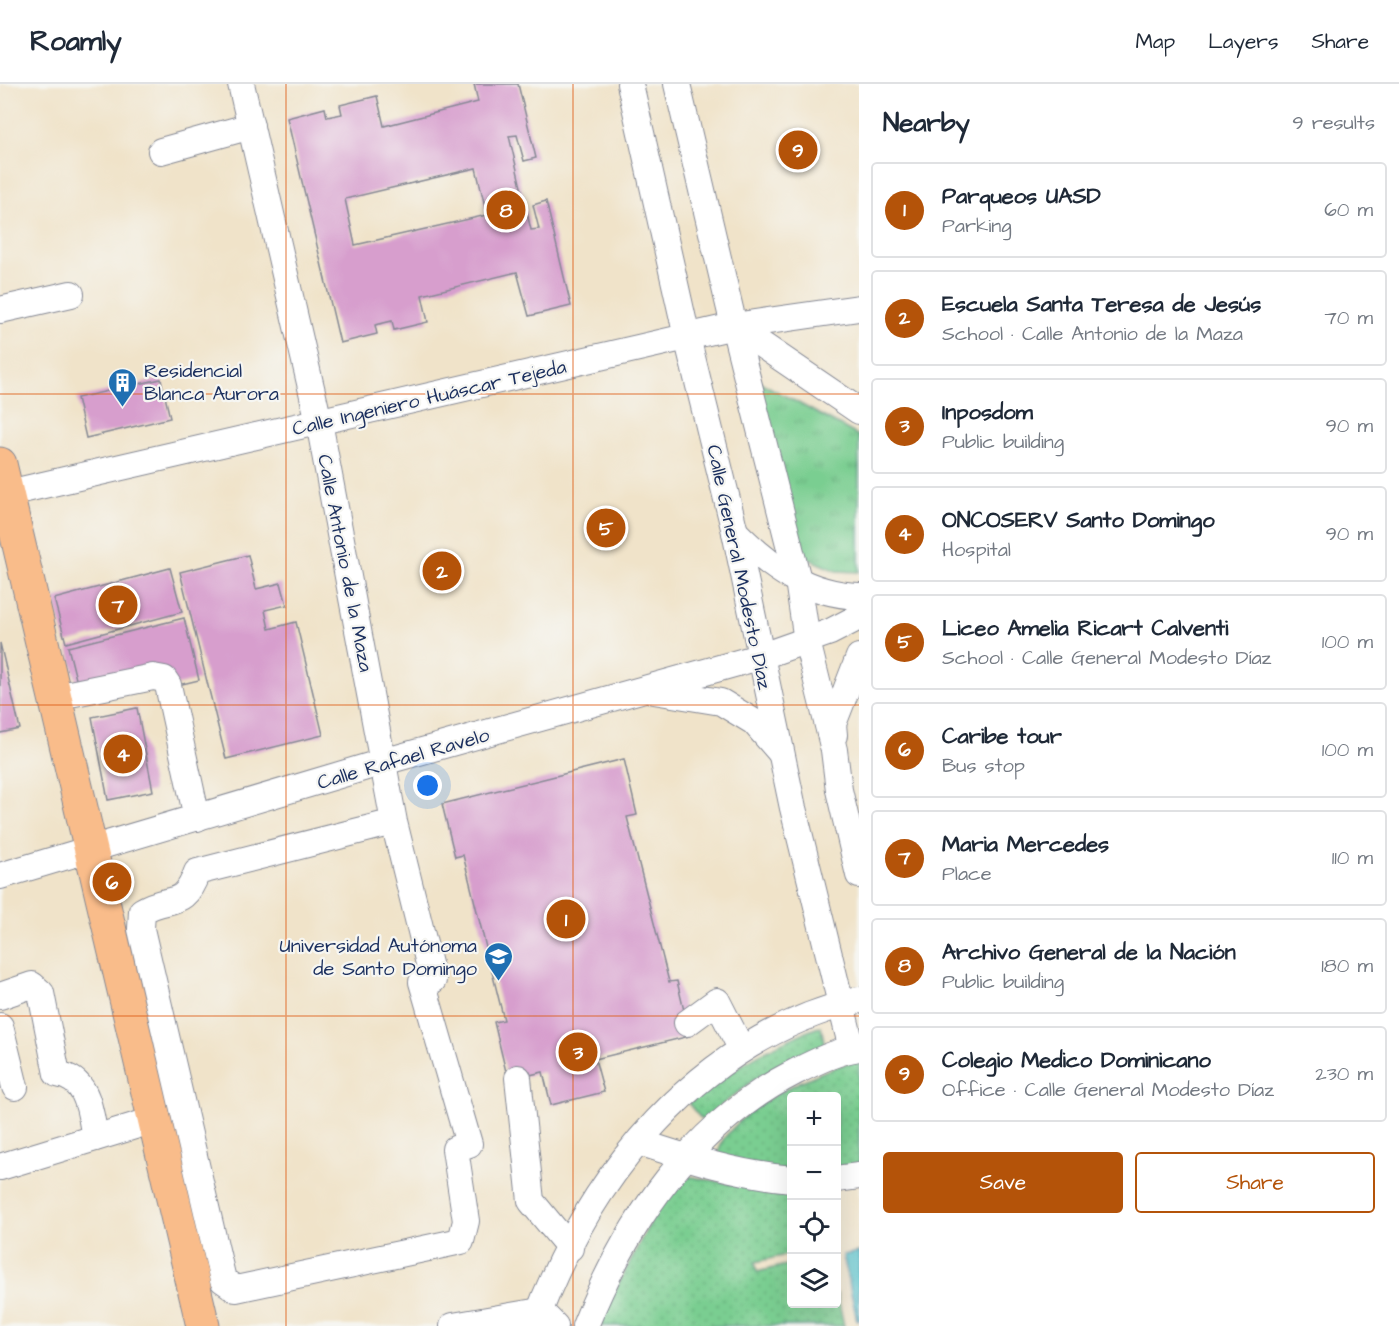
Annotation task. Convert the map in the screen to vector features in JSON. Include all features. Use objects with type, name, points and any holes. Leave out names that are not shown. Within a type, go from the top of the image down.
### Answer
[{"type":"main road","points":[[2,484],[55,697],[200,1311]]},
{"type":"street","name":"Calle Antonio de la Maza","points":[[229,1286],[236,1289],[461,1241],[466,1221],[455,1149],[469,1144],[422,982],[433,980],[394,822],[319,422],[242,84]]},
{"type":"street","name":"Calle General Modesto Díaz","points":[[630,84],[687,337],[735,532],[759,657],[793,808],[850,1003],[856,1048]]},
{"type":"street","points":[[677,84],[734,326],[798,580],[807,641],[834,750]]},
{"type":"street","points":[[161,151],[251,126]]},
{"type":"street","points":[[0,310],[71,294]]},
{"type":"street","name":"Calle Ingeniero Huáscar Tejeda","points":[[2,484],[319,422],[734,326],[859,308]]},
{"type":"street","points":[[734,326],[859,411]]},
{"type":"street","points":[[735,532],[768,562],[798,580],[826,593],[859,596]]},
{"type":"street","name":"Calle Rafael Ravelo","points":[[0,876],[383,762],[648,690],[759,657],[807,641],[859,617]]},
{"type":"street","points":[[859,657],[833,724],[839,790],[859,875]]},
{"type":"street","points":[[55,697],[153,677],[164,679],[168,685],[197,818]]},
{"type":"street","points":[[648,690],[720,702],[754,722],[782,754]]},
{"type":"street","points":[[200,1311],[229,1286],[223,1280],[141,929],[142,911],[152,904],[181,899],[190,890],[197,872],[394,822]]},
{"type":"street","points":[[0,996],[32,985],[41,993],[57,1074],[68,1076],[84,1091],[95,1138]]},
{"type":"street","points":[[687,1023],[717,1001],[741,1048]]},
{"type":"street","points":[[453,1326],[543,1321],[570,1248],[598,1199],[639,1142],[683,1094],[741,1048],[776,1030],[850,1003]]},
{"type":"street","points":[[0,1026],[15,1087]]},
{"type":"street","points":[[585,1326],[633,1231],[686,1157],[713,1128],[776,1082],[812,1064],[856,1048]]},
{"type":"street","points":[[518,1078],[531,1201],[570,1248]]},
{"type":"street","points":[[0,1167],[154,1120]]},
{"type":"street","points":[[639,1142],[753,1176],[787,1179]]},
{"type":"street","points":[[841,1178],[859,1176]]},
{"type":"green space","points":[[756,380],[859,436],[859,572],[836,571],[800,555]]},
{"type":"green space","points":[[821,1026],[825,1047],[758,1077],[702,1120],[688,1103],[751,1059]]},
{"type":"green space","points":[[859,1059],[859,1176],[841,1178],[841,1092],[787,1092],[787,1178],[714,1167],[723,1140],[738,1123],[769,1099],[822,1072]]},
{"type":"green space","points":[[675,1174],[787,1193],[787,1255],[755,1262],[757,1272],[787,1265],[787,1308],[840,1308],[844,1326],[601,1326],[600,1320]]},
{"type":"water","points":[[859,1252],[859,1320],[857,1320],[843,1255]]},
{"type":"building","points":[[474,84],[518,84],[536,158],[524,161],[517,135],[509,136],[531,230],[539,229],[533,205],[546,201],[571,306],[529,316],[517,272],[422,295],[428,322],[394,330],[392,321],[375,325],[377,334],[340,343],[287,118],[325,108],[327,117],[342,114],[340,105],[377,96],[384,126],[478,102]],"holes":[[[476,168],[487,215],[355,245],[345,199]]]},
{"type":"building","name":"Residencial Blanca Aurora","points":[[161,379],[170,418],[86,438],[77,398]]},
{"type":"building","points":[[248,555],[256,589],[281,583],[287,605],[265,610],[269,629],[296,622],[323,735],[226,759],[180,572]]},
{"type":"building","points":[[170,568],[182,612],[66,643],[54,599]]},
{"type":"building","points":[[184,618],[199,680],[174,686],[78,687],[68,647]]},
{"type":"building","points":[[0,643],[20,729],[0,733]]},
{"type":"building","points":[[137,708],[153,791],[108,800],[92,717]]},
{"type":"building","points":[[624,759],[637,815],[627,817],[669,982],[677,981],[690,1036],[595,1059],[604,1092],[551,1105],[543,1072],[508,1080],[494,1022],[504,1020],[463,855],[455,857],[442,804]]},
{"type":"place","name":"Colegio Medico Dominicano","points":[[798,150]]},
{"type":"place","name":"Archivo General de la Nación","points":[[506,210]]},
{"type":"place","name":"Residencial Blanca Aurora","points":[[123,408]]},
{"type":"place","name":"Liceo Amelia Ricart Calventi","points":[[606,528]]},
{"type":"place","name":"Escuela Santa Teresa de Jesús","points":[[442,571]]},
{"type":"place","name":"Maria Mercedes","points":[[118,605]]},
{"type":"place","name":"ONCOSERV Santo Domingo","points":[[123,754]]},
{"type":"place","name":"Caribe tour","points":[[112,882]]},
{"type":"place","name":"Parqueos UASD","points":[[566,919]]},
{"type":"place","name":"Universidad Autónoma de Santo Domingo","points":[[498,982]]},
{"type":"place","name":"Inposdom","points":[[578,1052]]}]
